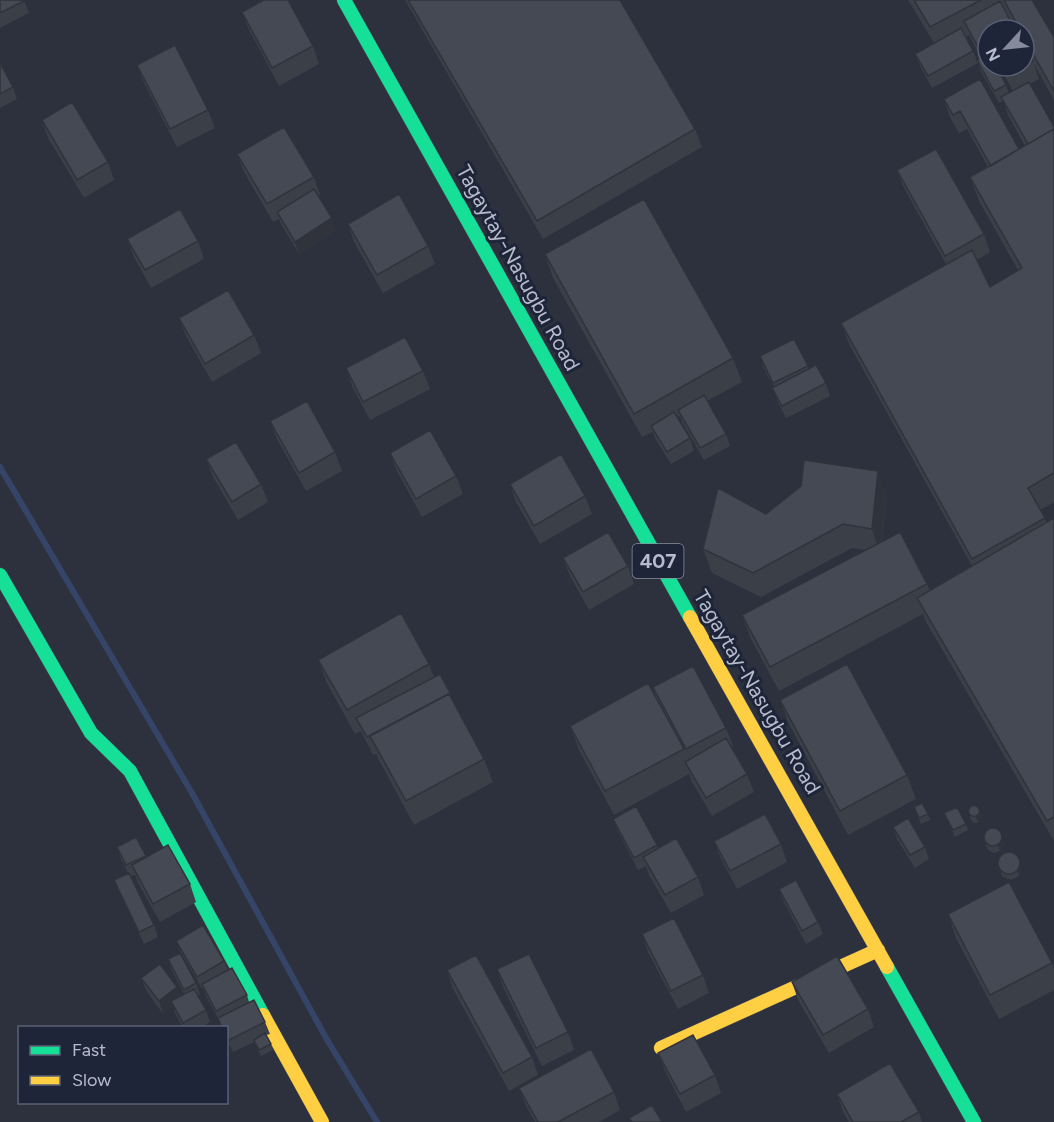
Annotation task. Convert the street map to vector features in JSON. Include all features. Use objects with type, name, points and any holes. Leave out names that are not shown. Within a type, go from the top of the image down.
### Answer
[{"type":"main road","name":"Tagaytay-Nasugbu Road","points":[[344,0],[974,1122]]},
{"type":"main road","points":[[0,575],[91,733],[130,771],[322,1122]]},
{"type":"main road","points":[[661,1048],[878,950]]},
{"type":"building","points":[[0,0],[24,0],[24,1],[0,13]]},
{"type":"building","points":[[264,0],[288,0],[313,46],[272,68],[242,12]]},
{"type":"building","points":[[408,0],[620,0],[695,129],[537,221]]},
{"type":"building","points":[[914,0],[981,0],[930,27]]},
{"type":"building","points":[[1004,0],[1032,0],[1054,37],[1054,91],[1036,59],[1036,18],[1014,18]]},
{"type":"building","points":[[1000,1],[1009,18],[976,18],[976,43],[964,21]]},
{"type":"building","points":[[961,28],[973,51],[928,76],[915,54]]},
{"type":"building","points":[[175,45],[208,110],[170,129],[137,65]]},
{"type":"building","points":[[0,63],[13,87],[0,94]]},
{"type":"building","points":[[987,78],[1002,78],[1006,85],[994,91]]},
{"type":"building","points":[[980,79],[1019,149],[991,166],[960,111],[953,115],[944,99]]},
{"type":"building","points":[[1029,82],[1054,129],[1028,144],[1001,97]]},
{"type":"building","points":[[72,102],[108,162],[77,180],[42,120]]},
{"type":"building","points":[[284,127],[314,177],[267,204],[237,154]]},
{"type":"building","points":[[1054,129],[1054,473],[1028,488],[1045,518],[972,559],[841,323],[972,250],[990,287],[1022,268],[970,177]]},
{"type":"building","points":[[936,149],[984,234],[945,256],[897,170]]},
{"type":"building","points":[[314,189],[332,218],[295,242],[277,212]]},
{"type":"building","points":[[399,194],[428,246],[377,275],[348,224]]},
{"type":"building","points":[[644,199],[733,358],[634,414],[545,254]]},
{"type":"building","points":[[180,209],[198,241],[145,270],[127,239]]},
{"type":"building","points":[[228,290],[254,335],[205,364],[179,318]]},
{"type":"building","points":[[405,337],[423,371],[363,402],[346,368]]},
{"type":"building","points":[[794,339],[808,366],[773,383],[760,356]]},
{"type":"building","points":[[816,365],[826,383],[782,406],[772,388]]},
{"type":"building","points":[[704,395],[726,434],[700,448],[678,410]]},
{"type":"building","points":[[307,401],[335,452],[299,473],[270,421]]},
{"type":"building","points":[[674,412],[690,438],[667,452],[651,426]]},
{"type":"building","points":[[430,430],[456,476],[416,499],[390,453]]},
{"type":"building","points":[[236,442],[261,484],[232,502],[206,459]]},
{"type":"building","points":[[561,454],[585,496],[534,526],[510,484]]},
{"type":"building","points":[[804,460],[878,471],[872,529],[843,524],[753,573],[703,549],[718,488],[766,514],[801,486]]},
{"type":"building","points":[[1054,518],[1054,817],[1047,821],[917,598]]},
{"type":"building","points":[[608,532],[628,566],[583,592],[563,558]]},
{"type":"building","points":[[900,532],[927,584],[770,667],[742,615]]},
{"type":"building","points":[[401,613],[429,664],[347,710],[318,660]]},
{"type":"building","points":[[847,664],[907,775],[840,811],[780,700]]},
{"type":"building","points":[[693,666],[726,728],[686,749],[653,687]]},
{"type":"building","points":[[440,674],[450,693],[367,737],[356,718]]},
{"type":"building","points":[[648,683],[684,749],[605,791],[570,726]]},
{"type":"building","points":[[449,694],[484,759],[406,801],[370,736]]},
{"type":"building","points":[[726,738],[747,774],[706,798],[685,762]]},
{"type":"building","points":[[922,803],[928,814],[919,818],[914,807]]},
{"type":"building","points":[[974,805],[980,811],[974,817],[968,811]]},
{"type":"building","points":[[636,806],[657,845],[634,858],[613,819]]},
{"type":"building","points":[[957,807],[966,824],[953,830],[944,813]]},
{"type":"building","points":[[765,814],[781,844],[730,871],[714,841]]},
{"type":"building","points":[[908,818],[925,847],[910,855],[893,827]]},
{"type":"building","points":[[993,828],[999,831],[1002,837],[999,843],[993,846],[987,843],[984,837],[987,831]]},
{"type":"building","points":[[136,837],[146,856],[126,865],[117,847]]},
{"type":"building","points":[[676,838],[698,877],[665,895],[643,857]]},
{"type":"building","points":[[168,845],[190,884],[153,904],[132,865]]},
{"type":"building","points":[[1009,852],[1017,855],[1020,863],[1017,871],[1009,874],[1001,871],[998,863],[1001,855]]},
{"type":"building","points":[[129,873],[154,925],[139,932],[114,880]]},
{"type":"building","points":[[796,880],[818,922],[802,931],[779,889]]},
{"type":"building","points":[[1009,882],[1052,963],[990,995],[948,914]]},
{"type":"building","points":[[674,918],[703,975],[671,991],[642,934]]},
{"type":"building","points":[[203,925],[224,961],[197,977],[176,941]]},
{"type":"building","points":[[180,953],[196,983],[184,990],[168,959]]},
{"type":"building","points":[[529,954],[568,1032],[536,1048],[497,969]]},
{"type":"building","points":[[476,955],[532,1057],[503,1073],[447,970]]},
{"type":"building","points":[[837,956],[868,1009],[823,1035],[792,982]]},
{"type":"building","points":[[160,964],[177,987],[159,1001],[141,978]]},
{"type":"building","points":[[232,968],[247,995],[216,1011],[202,984]]},
{"type":"building","points":[[194,989],[206,1010],[183,1023],[171,1001]]},
{"type":"building","points":[[254,1000],[265,1022],[229,1040],[228,1026],[221,1026],[218,1018]]},
{"type":"building","points":[[265,1033],[271,1044],[259,1050],[254,1040]]},
{"type":"building","points":[[693,1035],[715,1075],[680,1094],[658,1053]]},
{"type":"building","points":[[591,1049],[614,1092],[558,1122],[538,1122],[519,1088]]},
{"type":"building","points":[[890,1063],[919,1112],[901,1122],[853,1122],[837,1094]]},
{"type":"building","points":[[652,1105],[662,1122],[632,1122],[629,1118]]},
{"type":"waterway","points":[[0,467],[192,793],[326,1038],[377,1122]]},
{"type":"traffic: fast","points":[[344,0],[690,617]]},
{"type":"traffic: fast","points":[[0,575],[91,733],[130,771],[263,1015]]},
{"type":"traffic: fast","points":[[887,967],[974,1122]]},
{"type":"traffic: slow","points":[[690,617],[887,967]]},
{"type":"traffic: slow","points":[[661,1048],[878,950]]},
{"type":"traffic: slow","points":[[263,1015],[322,1122]]}]
